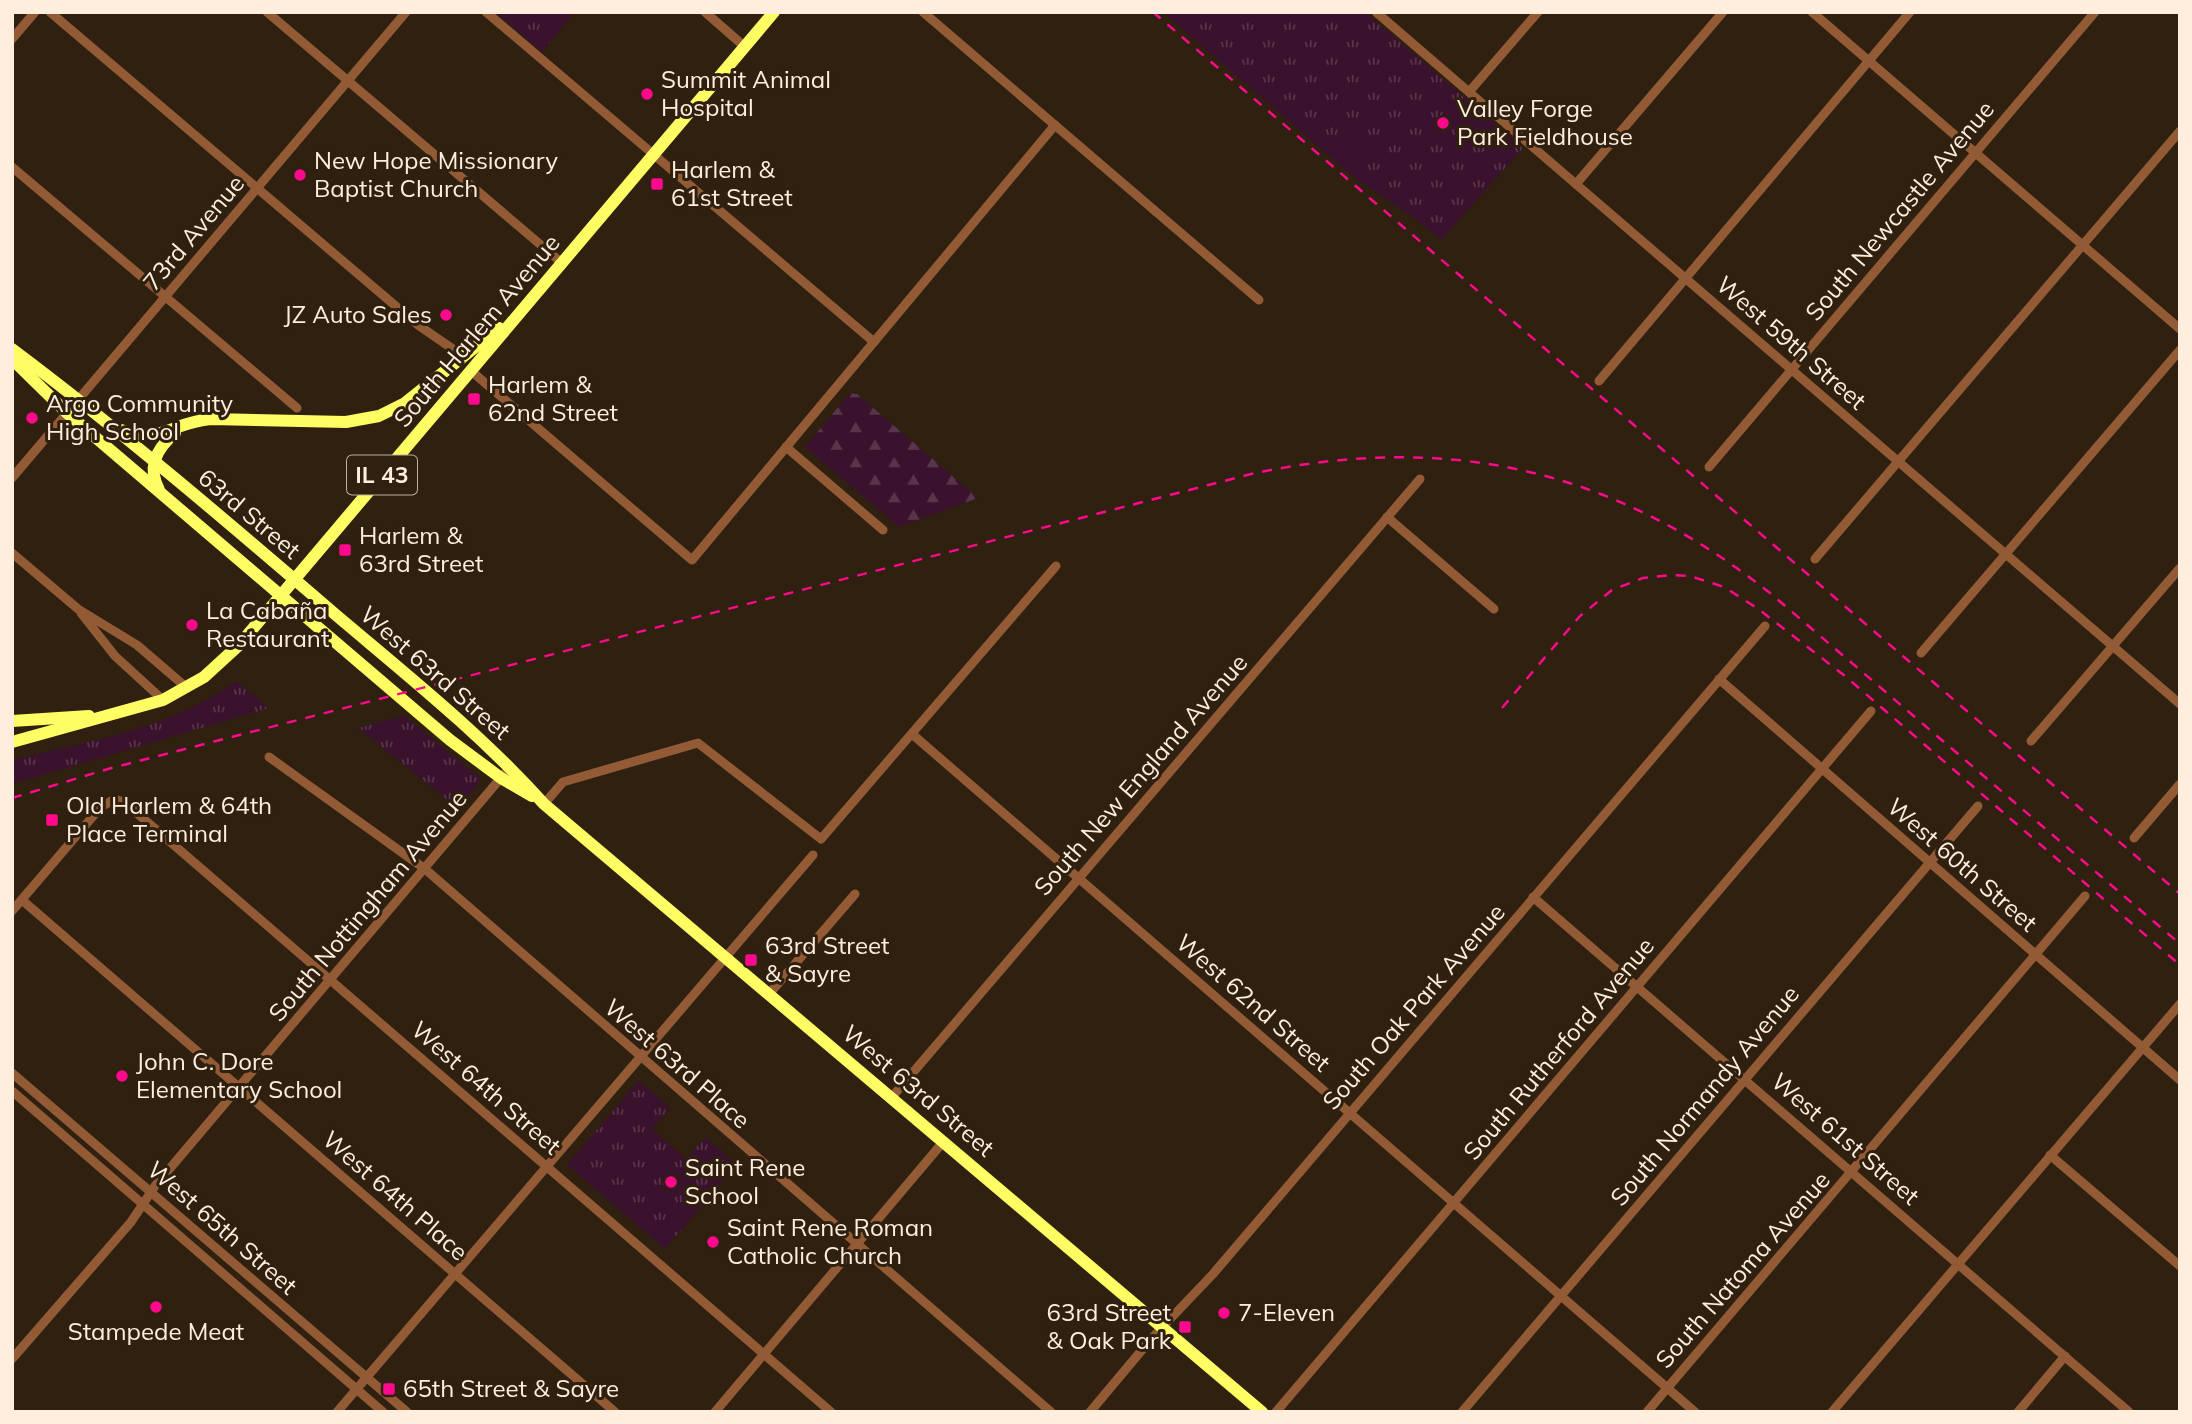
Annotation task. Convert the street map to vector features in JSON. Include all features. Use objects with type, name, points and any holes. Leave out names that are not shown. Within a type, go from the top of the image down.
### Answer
[{"type":"main road","name":"South Harlem Avenue","points":[[12,742],[163,700],[187,688],[239,645],[774,12]]},
{"type":"main road","points":[[113,428],[150,437],[186,424],[211,419],[364,420],[405,403],[522,310]]},
{"type":"main road","name":"63rd Street","points":[[12,349],[78,399],[294,579]]},
{"type":"main road","name":"63rd Street","points":[[12,359],[67,413],[282,594]]},
{"type":"main road","points":[[160,491],[153,478],[154,462],[166,440],[186,424]]},
{"type":"main road","name":"West 63rd Street","points":[[294,579],[510,766],[544,804],[1165,1327],[1262,1412]]},
{"type":"main road","name":"West 63rd Street","points":[[282,594],[450,740],[500,778],[544,804]]},
{"type":"main road","points":[[12,721],[117,714]]},
{"type":"street","points":[[12,39],[35,12]]},
{"type":"street","points":[[50,12],[418,325],[463,356]]},
{"type":"street","points":[[267,12],[562,263]]},
{"type":"street","name":"73rd Avenue","points":[[12,478],[406,12]]},
{"type":"street","points":[[486,12],[874,342]]},
{"type":"street","points":[[705,12],[745,47]]},
{"type":"street","points":[[923,12],[1259,300]]},
{"type":"street","name":"West 59th Street","points":[[1376,12],[2180,704]]},
{"type":"street","points":[[1469,92],[1538,12]]},
{"type":"street","points":[[1576,184],[1723,12]]},
{"type":"street","points":[[1812,12],[2180,329]]},
{"type":"street","points":[[1599,382],[1910,12]]},
{"type":"street","name":"South Newcastle Avenue","points":[[1709,467],[2095,12]]},
{"type":"street","points":[[471,370],[692,560],[1055,125]]},
{"type":"street","points":[[1815,559],[2180,131]]},
{"type":"street","points":[[12,167],[297,408]]},
{"type":"street","points":[[1921,653],[2180,350]]},
{"type":"street","points":[[786,447],[883,530]]},
{"type":"street","name":"South New England Avenue","points":[[892,1097],[1419,479]]},
{"type":"street","points":[[1387,517],[1494,609]]},
{"type":"street","points":[[12,553],[78,609],[137,645],[187,688]]},
{"type":"street","points":[[544,804],[563,782],[698,743],[821,839],[1056,566]]},
{"type":"street","points":[[2031,741],[2180,568]]},
{"type":"street","points":[[78,609],[115,656],[163,700]]},
{"type":"street","name":"South Oak Park Avenue","points":[[1090,1412],[1765,626]]},
{"type":"street","name":"West 60th Street","points":[[1719,679],[2180,1080]]},
{"type":"street","name":"South Rutherford Avenue","points":[[1276,1412],[1871,711]]},
{"type":"street","name":"West 62nd Street","points":[[912,734],[1695,1412]]},
{"type":"street","name":"West 63rd Place","points":[[269,757],[425,869],[1051,1412]]},
{"type":"street","name":"South Nottingham Avenue","points":[[12,1359],[510,766]]},
{"type":"street","points":[[2134,838],[2180,784]]},
{"type":"street","name":"West 64th Street","points":[[22,900],[100,808],[114,799],[129,805],[831,1412]]},
{"type":"street","name":"South Normandy Avenue","points":[[1462,1412],[1978,806]]},
{"type":"street","points":[[337,1412],[813,855]]},
{"type":"street","points":[[770,993],[855,894]]},
{"type":"street","name":"South Natoma Avenue","points":[[1647,1412],[2085,896]]},
{"type":"street","name":"West 61st Street","points":[[1534,897],[2129,1412]]},
{"type":"street","points":[[12,911],[22,900]]},
{"type":"street","name":"West 64th Place","points":[[22,900],[615,1412]]},
{"type":"street","points":[[1832,1412],[2180,1004]]},
{"type":"street","name":"West 65th Street","points":[[12,1073],[407,1412]]},
{"type":"street","name":"West 65th Street","points":[[12,1091],[383,1412]]},
{"type":"street","points":[[715,1412],[944,1141]]},
{"type":"street","points":[[2050,1154],[2180,1266]]},
{"type":"street","points":[[2018,1412],[2065,1356]]},
{"type":"green space","points":[[495,12],[575,12],[542,52]]},
{"type":"green space","points":[[1162,12],[1365,12],[1523,148],[1441,240],[1413,217],[1357,180]]},
{"type":"green space","points":[[1336,104],[1343,110],[1326,129],[1319,123]]},
{"type":"green space","points":[[1355,124],[1379,144],[1362,164],[1338,143]]},
{"type":"green space","points":[[850,393],[857,394],[978,498],[899,527],[805,447]]},
{"type":"green space","points":[[236,681],[269,708],[12,784],[12,760],[157,722],[185,711]]},
{"type":"green space","points":[[404,716],[481,779],[459,809],[358,728]]},
{"type":"green space","name":"Saint Rene School","points":[[639,1080],[670,1108],[652,1129],[686,1159],[705,1137],[737,1165],[665,1249],[567,1165]]},
{"type":"railway","points":[[1153,12],[2180,894]]},
{"type":"railway","points":[[12,798],[108,769],[1251,474],[1323,462],[1393,457],[1460,460],[1525,471],[1588,489],[1650,516],[1710,550],[1770,593],[2180,944]]},
{"type":"railway","points":[[1502,708],[1580,616],[1612,590],[1643,578],[1672,575],[1690,576],[1724,587],[1757,608],[1845,676],[2180,965]]},
{"type":"place","name":"Summit Animal Hospital","points":[[647,94]]},
{"type":"place","name":"Valley Forge Park Fieldhouse","points":[[1443,123]]},
{"type":"place","name":"New Hope Missionary Baptist Church","points":[[300,175]]},
{"type":"place","name":"Harlem & 61st Street","points":[[657,184]]},
{"type":"place","name":"JZ Auto Sales","points":[[446,315]]},
{"type":"place","name":"Harlem & 62nd Street","points":[[474,399]]},
{"type":"place","name":"Argo Community High School","points":[[32,418]]},
{"type":"place","name":"Harlem & 63rd Street","points":[[345,550]]},
{"type":"place","name":"La Cabaña Restaurant","points":[[192,625]]},
{"type":"place","name":"Old Harlem & 64th Place Terminal","points":[[52,820]]},
{"type":"place","name":"63rd Street & Sayre","points":[[751,960]]},
{"type":"place","name":"John C. Dore Elementary School","points":[[122,1076]]},
{"type":"place","name":"Saint Rene School","points":[[671,1182]]},
{"type":"place","name":"Saint Rene Roman Catholic Church","points":[[713,1242]]},
{"type":"place","name":"Stampede Meat","points":[[156,1307]]},
{"type":"place","name":"7-Eleven","points":[[1224,1313]]},
{"type":"place","name":"63rd Street & Oak Park","points":[[1185,1327]]},
{"type":"place","name":"65th Street & Sayre","points":[[389,1389]]}]
